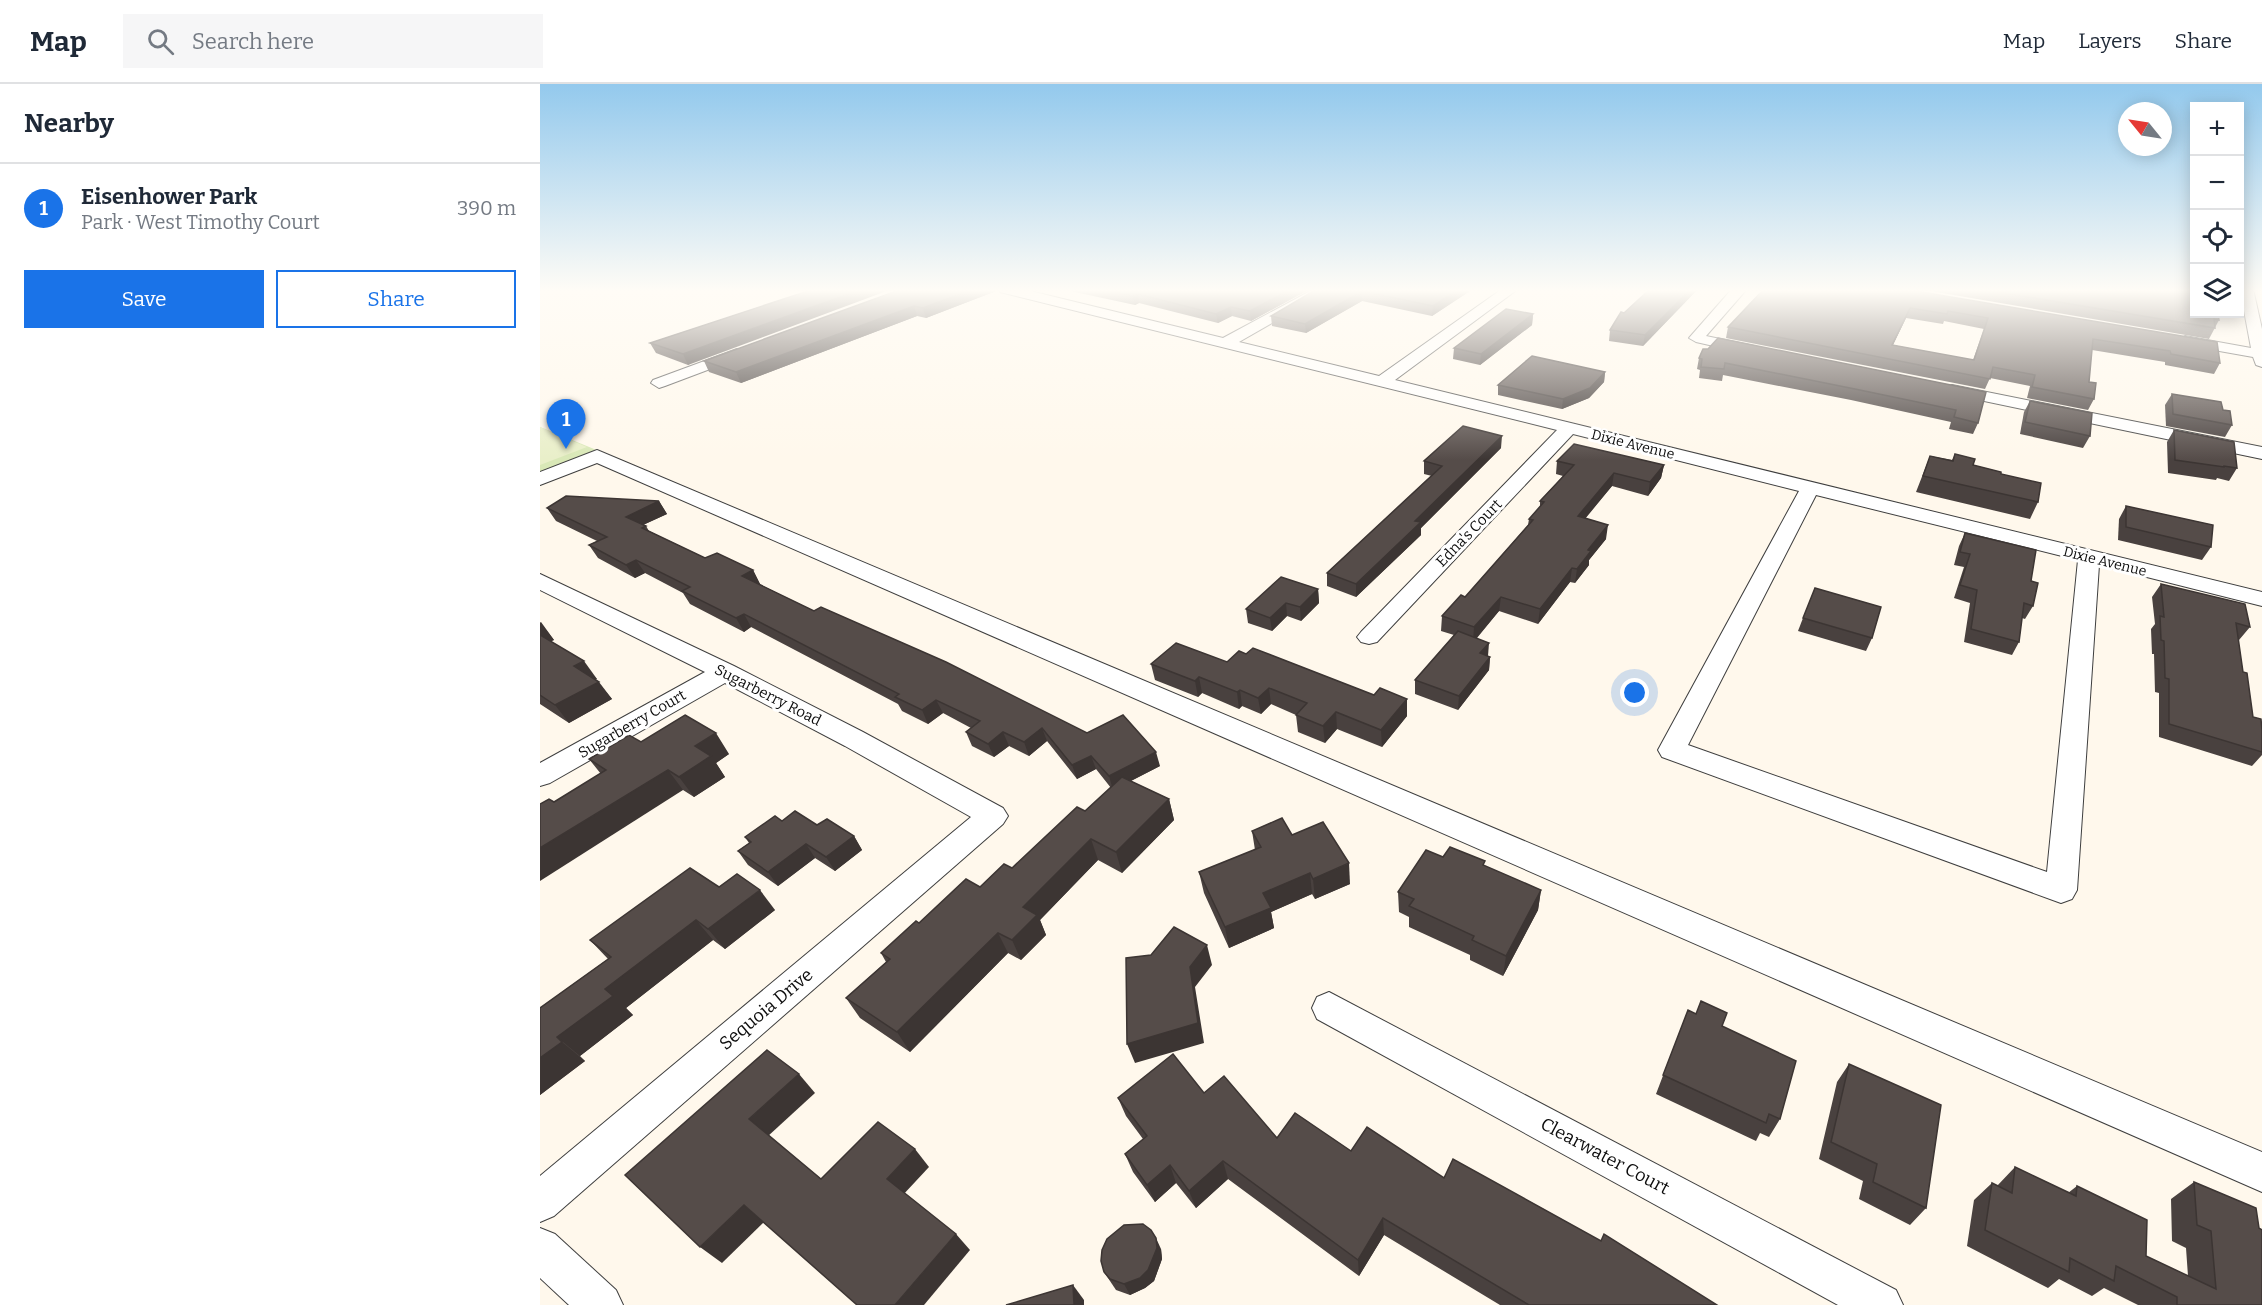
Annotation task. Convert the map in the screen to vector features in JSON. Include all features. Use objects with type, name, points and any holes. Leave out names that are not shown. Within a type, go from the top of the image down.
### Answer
[{"type":"street","name":"Dixie Avenue","points":[[1243,346],[2262,599]]},
{"type":"street","points":[[1383,382],[1433,346]]},
{"type":"street","points":[[1736,346],[1766,352]]},
{"type":"street","points":[[2209,346],[2261,356]]},
{"type":"street","points":[[659,383],[747,351]]},
{"type":"street","points":[[1939,387],[2262,453]]},
{"type":"street","name":"Edna's Court","points":[[1369,637],[1569,428]]},
{"type":"street","points":[[540,479],[597,456],[2262,1172]]},
{"type":"street","points":[[1810,488],[1672,750],[2061,890],[2089,557]]},
{"type":"street","name":"Sugarberry Road","points":[[540,581],[725,672],[854,739],[993,816]]},
{"type":"street","name":"Sugarberry Court","points":[[540,776],[725,672]]},
{"type":"street","name":"Sequoia Drive","points":[[540,1202],[993,816]]},
{"type":"street","name":"Clearwater Court","points":[[1329,1008],[1881,1305]]},
{"type":"street","points":[[540,1249],[601,1305]]},
{"type":"green space","points":[[540,427],[599,451],[540,475]]},
{"type":"green space","points":[[540,427],[587,447],[540,465]]},
{"type":"building","points":[[659,346],[705,346],[683,354]]},
{"type":"building","points":[[745,346],[806,346],[736,372],[704,361]]},
{"type":"building","points":[[1457,346],[1491,346],[1481,354],[1454,348]]},
{"type":"building","points":[[1711,346],[1758,346],[1986,392],[1978,423],[1954,417],[1956,410],[1855,389],[1725,363],[1724,369],[1701,367],[1702,359],[1699,358],[1703,349],[1708,349]]},
{"type":"building","points":[[1824,346],[1897,346],[1974,360],[1979,346],[2092,346],[2089,382],[2096,383],[2094,399],[2032,387],[2035,375],[1993,367],[1990,379]]},
{"type":"building","points":[[2138,346],[2218,346],[2220,363],[2171,354],[2170,351]]},
{"type":"building","points":[[1532,356],[1605,372],[1590,388],[1563,399],[1498,385]]},
{"type":"building","points":[[2172,394],[2221,402],[2223,410],[2230,411],[2232,425],[2173,414]]},
{"type":"building","points":[[2030,401],[2092,413],[2090,436],[2025,422]]},
{"type":"building","points":[[1463,426],[1502,436],[1415,521],[1421,522],[1356,584],[1327,573],[1442,466],[1424,461]]},
{"type":"building","points":[[2174,430],[2234,442],[2237,468],[2175,460]]},
{"type":"building","points":[[1574,444],[1664,465],[1650,482],[1614,473],[1578,516],[1608,525],[1588,550],[1591,551],[1577,569],[1572,568],[1540,609],[1501,597],[1474,627],[1442,616],[1461,595],[1465,597],[1533,520],[1529,519],[1544,502],[1540,501],[1574,465],[1557,461]]},
{"type":"building","points":[[1955,454],[1975,459],[1973,465],[2041,483],[2038,502],[1923,476],[1930,456],[1953,461]]},
{"type":"building","points":[[566,496],[659,501],[626,517],[646,526],[642,528],[705,558],[717,553],[753,570],[742,576],[814,611],[821,607],[946,662],[1087,733],[1123,715],[1156,752],[1109,776],[1091,756],[1072,765],[1042,728],[1024,742],[1003,732],[988,744],[966,732],[980,721],[936,700],[922,710],[895,697],[899,694],[744,614],[736,618],[682,591],[690,587],[636,560],[626,565],[589,545],[607,537],[547,508]]},
{"type":"building","points":[[2126,506],[2213,525],[2211,547],[2126,527]]},
{"type":"building","points":[[1965,533],[2036,550],[2031,581],[2038,583],[2033,606],[2024,603],[2019,642],[1971,629],[1977,590],[1960,585],[1970,554],[1960,552]]},
{"type":"building","points":[[1281,577],[1318,589],[1300,607],[1286,603],[1270,618],[1246,609]]},
{"type":"building","points":[[2161,584],[2245,604],[2250,627],[2236,623],[2243,672],[2247,673],[2253,717],[2261,719],[2262,752],[2169,724],[2169,679],[2165,678],[2164,641],[2161,640],[2160,616],[2164,617]]},
{"type":"building","points":[[1815,588],[1881,607],[1872,638],[1803,618]]},
{"type":"building","points":[[1458,631],[1489,643],[1480,653],[1490,657],[1459,696],[1415,680]]},
{"type":"building","points":[[540,635],[584,661],[574,666],[599,682],[555,705],[540,695]]},
{"type":"building","points":[[1176,643],[1227,662],[1239,651],[1246,654],[1253,648],[1374,695],[1380,688],[1407,699],[1381,730],[1336,712],[1323,726],[1296,715],[1307,703],[1269,688],[1258,698],[1199,677],[1195,681],[1151,664]]},
{"type":"building","points":[[685,715],[716,733],[695,746],[711,756],[679,777],[668,770],[540,848],[540,804],[549,799],[554,802],[606,770],[589,759],[629,735],[641,742]]},
{"type":"building","points":[[1122,777],[1169,799],[1116,852],[1091,839],[1023,907],[1037,915],[1012,940],[998,933],[897,1032],[846,998],[890,959],[881,953],[916,921],[919,923],[966,879],[980,887],[1004,864],[1012,868],[1077,807],[1085,811]]},
{"type":"building","points":[[795,811],[817,825],[827,819],[854,836],[826,857],[806,844],[768,872],[738,851],[751,842],[745,837],[775,816],[782,821]]},
{"type":"building","points":[[1282,818],[1292,835],[1323,822],[1349,863],[1313,879],[1310,873],[1263,893],[1271,908],[1225,927],[1199,872],[1261,847],[1252,831]]},
{"type":"building","points":[[1450,847],[1485,861],[1483,865],[1541,890],[1506,956],[1472,940],[1474,936],[1409,906],[1414,899],[1398,892],[1426,850],[1443,857]]},
{"type":"building","points":[[690,868],[719,887],[737,874],[760,890],[708,929],[696,920],[605,989],[613,996],[557,1037],[562,1042],[540,1058],[540,1008],[611,957],[590,940]]},
{"type":"building","points":[[1174,927],[1207,945],[1190,967],[1198,1023],[1127,1044],[1126,958],[1151,955]]},
{"type":"building","points":[[1701,1001],[1727,1013],[1722,1026],[1796,1061],[1780,1119],[1769,1114],[1766,1123],[1663,1075],[1688,1010],[1696,1014]]},
{"type":"building","points":[[767,1050],[799,1074],[749,1119],[821,1179],[878,1122],[915,1149],[887,1179],[956,1234],[895,1305],[857,1305],[744,1205],[700,1247],[625,1175]]},
{"type":"building","points":[[1173,1054],[1204,1093],[1224,1076],[1277,1138],[1295,1113],[1351,1151],[1367,1127],[1444,1178],[1453,1159],[1601,1241],[1604,1234],[1717,1305],[1529,1305],[1383,1218],[1358,1260],[1223,1161],[1189,1191],[1170,1165],[1147,1185],[1125,1154],[1147,1136],[1118,1098]]},
{"type":"building","points":[[1849,1064],[1941,1105],[1926,1208],[1873,1182],[1877,1164],[1831,1142]]},
{"type":"building","points":[[2015,1167],[2076,1196],[2077,1186],[2147,1220],[2146,1256],[2216,1289],[2211,1231],[2197,1225],[2194,1182],[2256,1208],[2259,1228],[2262,1230],[2262,1305],[2177,1305],[2177,1297],[2116,1266],[2114,1281],[2070,1258],[2069,1272],[1985,1230],[1992,1183],[2012,1193]]},
{"type":"building","points":[[1143,1224],[1156,1238],[1157,1248],[1148,1270],[1140,1278],[1124,1284],[1110,1279],[1104,1272],[1101,1261],[1102,1250],[1107,1239],[1124,1225]]},
{"type":"building","points":[[1073,1285],[1074,1305],[1006,1305]]},
{"type":"place","name":"Eisenhower Park","points":[[566,449]]}]
